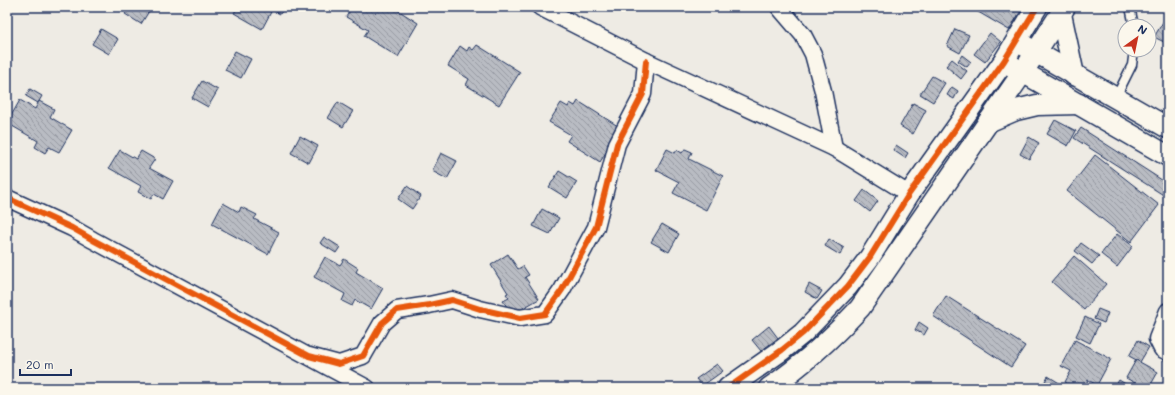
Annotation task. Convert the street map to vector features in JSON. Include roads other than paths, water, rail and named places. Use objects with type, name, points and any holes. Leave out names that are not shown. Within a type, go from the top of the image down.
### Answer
[{"type":"street","points":[[540,7],[646,61],[834,148],[909,194]]},
{"type":"street","points":[[779,7],[803,35],[813,54],[823,91],[834,148]]},
{"type":"street","points":[[728,388],[798,337],[848,286],[870,257],[909,194],[1004,61],[1037,7]]},
{"type":"street","points":[[769,388],[793,372],[836,335],[860,308],[1023,72],[1063,10]]},
{"type":"street","points":[[1063,10],[1074,75]]},
{"type":"street","points":[[1016,41],[1168,128]]},
{"type":"street","points":[[309,356],[339,364],[363,356],[382,323],[397,310],[429,306],[452,300],[480,309],[520,318],[545,314],[562,290],[596,227],[617,144],[643,94],[646,61]]},
{"type":"street","points":[[1004,61],[1168,156]]},
{"type":"street","points":[[988,122],[1016,110],[1037,105],[1079,104]]},
{"type":"street","points":[[7,198],[72,228],[367,388]]},
{"type":"street","points":[[1168,311],[1157,339],[1162,349],[1168,352]]},
{"type":"lane","points":[[1130,7],[1132,18]]},
{"type":"lane","points":[[1115,98],[1132,65],[1133,58]]}]
